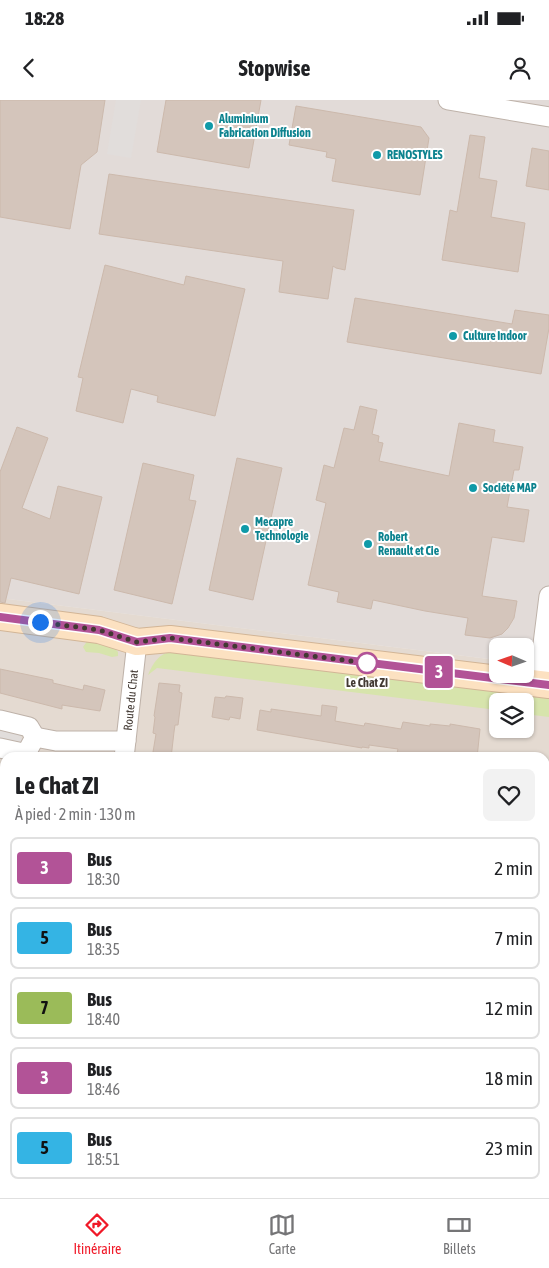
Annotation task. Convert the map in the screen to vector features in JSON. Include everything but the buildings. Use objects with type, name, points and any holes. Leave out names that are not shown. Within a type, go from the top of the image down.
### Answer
[{"type":"street","points":[[448,100],[549,117]]},
{"type":"street","points":[[0,617],[99,630],[137,642],[170,638],[544,685],[549,596]]},
{"type":"street","name":"Route du Chat","points":[[125,749],[137,642]]},
{"type":"street","points":[[0,720],[29,727],[35,737],[125,749]]},
{"type":"street","points":[[25,752],[28,750],[35,737]]},
{"type":"street","points":[[0,748],[18,752]]},
{"type":"shaded area","points":[[0,100],[549,100],[549,665],[534,663],[534,638],[489,638],[489,659],[0,598]]},
{"type":"shaded area","points":[[116,100],[141,100],[131,158],[107,154]]},
{"type":"shaded area","points":[[0,598],[489,659],[489,683],[534,683],[534,663],[549,665],[549,752],[0,752]]},
{"type":"shaded area","points":[[0,720],[25,732],[20,735],[23,741],[9,750],[0,748]]},
{"type":"green space","points":[[88,640],[113,646],[118,652],[118,656],[112,657],[86,652],[83,647]]},
{"type":"green space","points":[[172,652],[508,693],[489,693],[489,709],[157,668],[148,675],[157,659]]},
{"type":"green space","points":[[534,696],[549,698],[549,717],[534,715]]},
{"type":"bus line","name":"3","points":[[0,617],[99,630],[137,642],[170,638],[549,685]]},
{"type":"place","name":"Aluminium Fabrication Diffusion","points":[[209,126]]},
{"type":"place","name":"RENOSTYLES","points":[[377,155]]},
{"type":"place","name":"Culture Indoor","points":[[453,336]]},
{"type":"place","name":"Société MAP","points":[[473,488]]},
{"type":"place","name":"Mecapre Technologie","points":[[245,529]]},
{"type":"place","name":"Robert Renault et Cie","points":[[368,544]]},
{"type":"place","name":"Le Chat ZI","points":[[367,663]]},
{"type":"route","points":[[40,622],[99,630],[137,642],[170,638],[367,663]]}]
